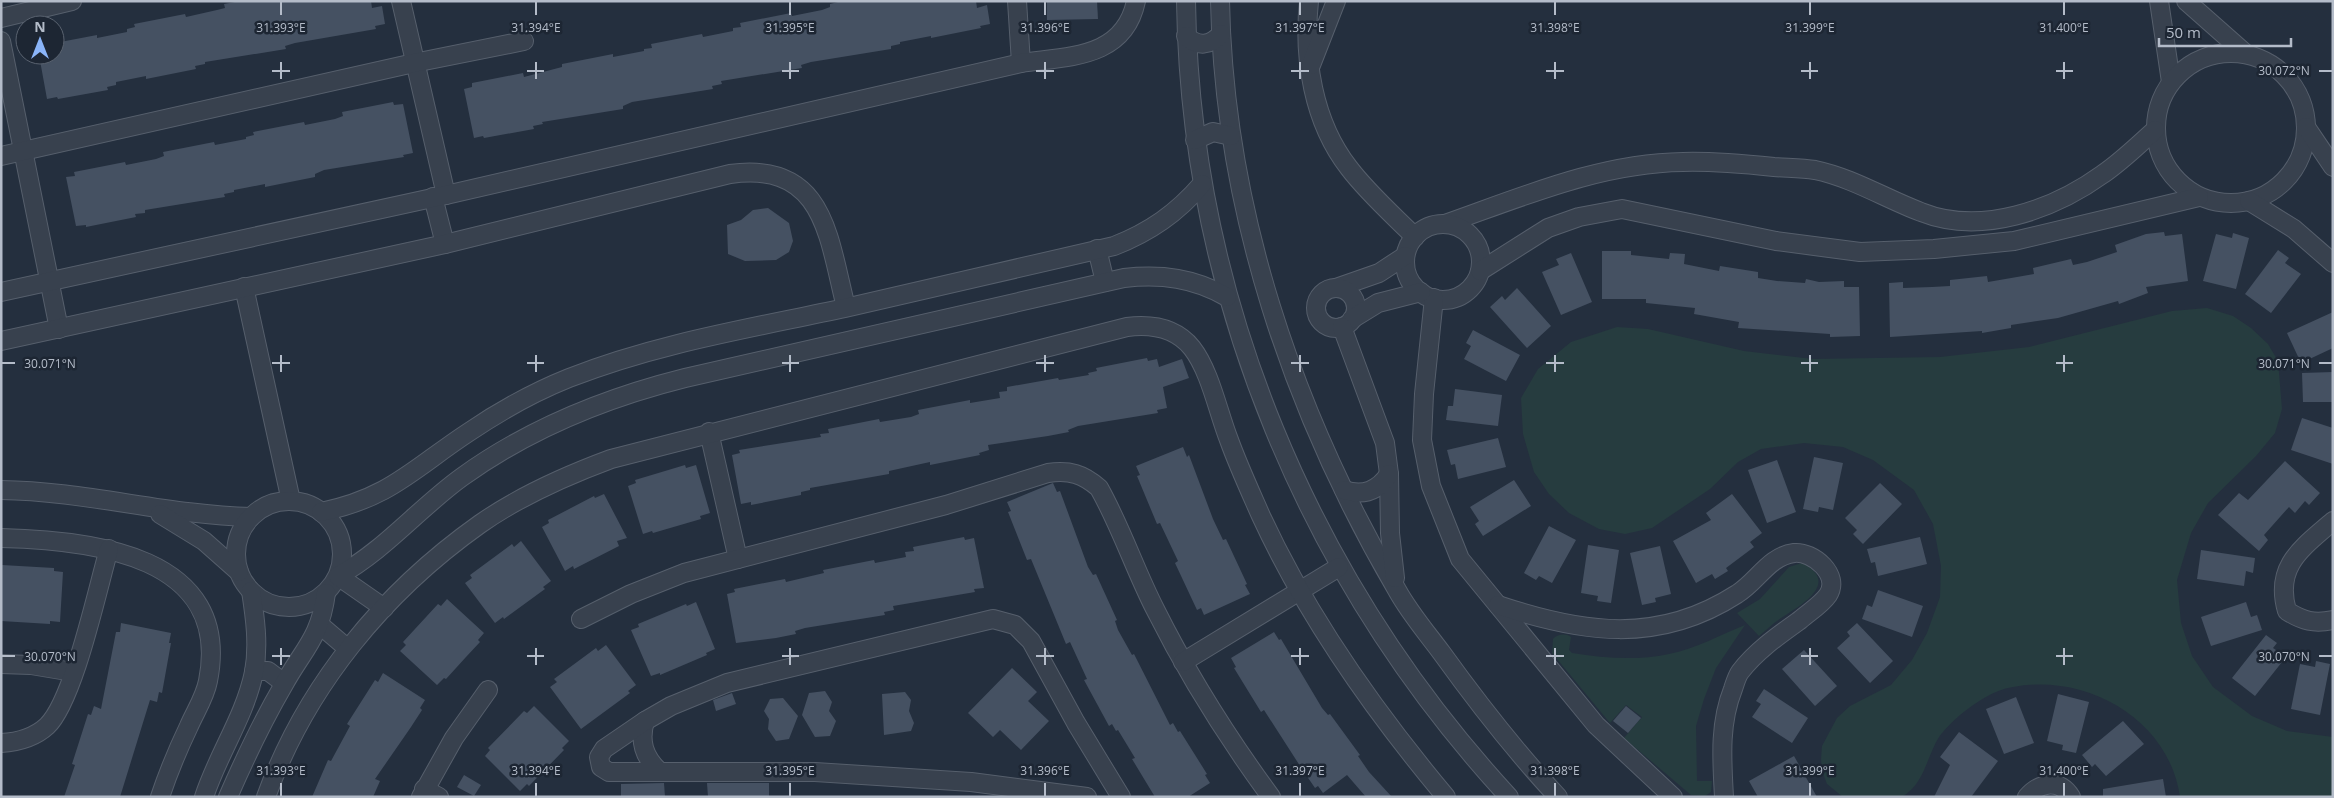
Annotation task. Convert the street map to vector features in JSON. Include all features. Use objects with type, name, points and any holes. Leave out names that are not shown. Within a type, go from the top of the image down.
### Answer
[{"type":"street","points":[[1,18],[72,1]]},
{"type":"street","points":[[402,1],[440,196],[445,244]]},
{"type":"street","points":[[1017,1],[1021,64]]},
{"type":"street","points":[[1,292],[440,196],[1021,64],[1080,54],[1107,45],[1119,37],[1130,23],[1136,1]]},
{"type":"street","points":[[1186,1],[1186,36],[1195,140],[1202,184],[1227,297],[1249,367],[1275,436],[1305,502],[1340,567],[1373,622],[1448,726],[1510,797]]},
{"type":"street","points":[[1220,1],[1221,34],[1231,136],[1257,255],[1274,315],[1317,432],[1344,490],[1398,592],[1479,705],[1521,757],[1558,797]]},
{"type":"street","points":[[1309,1],[1307,25],[1309,68],[1316,103],[1330,136],[1348,167],[1415,237]]},
{"type":"street","points":[[1309,68],[1336,1]]},
{"type":"street","points":[[2159,1],[2171,82]]},
{"type":"street","points":[[2186,1],[2246,54]]},
{"type":"street","points":[[1186,36],[1191,41],[1204,44],[1211,43],[1221,34]]},
{"type":"street","points":[[1,41],[59,329]]},
{"type":"street","points":[[1,156],[414,63],[524,41]]},
{"type":"street","points":[[2246,54],[2277,68],[2289,80],[2302,102],[2306,127],[2305,144],[2291,174],[2265,196],[2249,202],[2232,204],[2215,202],[2199,197],[2185,188],[2168,169],[2157,146],[2155,130],[2159,105],[2171,82],[2190,66],[2213,55],[2246,54]]},
{"type":"street","points":[[2306,127],[2333,167]]},
{"type":"street","points":[[1428,295],[1378,303],[1347,323],[1330,327],[1324,324],[1316,314],[1316,301],[1324,291],[1373,276],[1405,256],[1415,237],[1434,225],[1445,224],[1607,170],[1644,164],[1684,162],[1815,170],[1848,180],[1921,213],[1949,220],[1992,220],[2027,212],[2055,202],[2095,179],[2131,152],[2155,130]]},
{"type":"street","points":[[1195,140],[1213,132],[1231,136]]},
{"type":"street","points":[[1,341],[445,244],[730,174],[754,170],[777,174],[792,182],[815,203],[825,224],[846,307]]},
{"type":"street","points":[[321,512],[350,505],[384,491],[404,480],[468,433],[517,403],[569,378],[673,345],[1097,250],[1134,238],[1153,228],[1171,216],[1202,184]]},
{"type":"street","points":[[1480,271],[1548,228],[1579,217],[1622,209],[1776,241],[1860,252],[1934,249],[2014,241],[2199,197]]},
{"type":"street","points":[[2249,202],[2294,229],[2333,262]]},
{"type":"street","points":[[1405,256],[1408,276],[1428,295],[1444,300],[1463,294],[1471,288],[1480,271],[1481,257],[1473,239],[1458,227],[1445,224]]},
{"type":"street","points":[[1097,250],[1105,282]]},
{"type":"street","points":[[143,507],[185,528],[222,556],[239,572],[251,591],[262,600],[288,608],[302,606],[315,601],[326,593],[338,576],[373,554],[424,507],[471,471],[546,426],[591,406],[638,390],[1105,282],[1145,276],[1167,276],[1209,287],[1227,297]]},
{"type":"street","points":[[244,287],[291,501]]},
{"type":"street","points":[[1336,288],[1349,293],[1354,298],[1356,312],[1347,323]]},
{"type":"street","points":[[1428,295],[1422,440],[1431,486],[1460,558],[1544,664],[1596,725],[1673,797]]},
{"type":"street","points":[[1347,323],[1380,427],[1389,474],[1390,533],[1398,592]]},
{"type":"street","points":[[266,797],[277,766],[313,698],[347,648],[384,608],[437,557],[480,524],[516,502],[568,475],[602,462],[709,432],[1128,327],[1145,325],[1163,328],[1185,342],[1201,363],[1229,441],[1262,518],[1300,591],[1353,677],[1401,743],[1446,797]]},
{"type":"street","points":[[709,432],[738,559]]},
{"type":"street","points":[[581,619],[631,594],[684,574],[936,507],[1048,473],[1062,471],[1076,473],[1089,479],[1099,488],[1138,574],[1183,662],[1215,716],[1271,797]]},
{"type":"street","points":[[1344,490],[1366,492],[1380,486],[1389,474]]},
{"type":"street","points":[[1,490],[82,496],[197,515],[251,517]]},
{"type":"street","points":[[239,572],[236,557],[237,543],[242,529],[251,517],[263,508],[276,503],[291,501],[302,503],[321,512],[330,520],[341,541],[343,553],[338,576]]},
{"type":"street","points":[[2333,522],[2295,555],[2284,576],[2282,594],[2287,611],[2300,619],[2316,623],[2333,620]]},
{"type":"street","points":[[1,538],[75,543],[109,549],[138,558],[161,569],[183,584],[198,605],[210,631],[212,657],[208,683],[179,746],[160,797]]},
{"type":"street","points":[[1,743],[15,742],[32,737],[46,727],[57,714],[73,672],[109,549]]},
{"type":"street","points":[[1498,604],[1575,626],[1610,630],[1634,629],[1693,616],[1738,594],[1778,558],[1796,553],[1816,558],[1827,572],[1831,581],[1829,593],[1813,610],[1764,647],[1739,673],[1726,706],[1722,730],[1724,797]]},
{"type":"street","points":[[1183,662],[1340,567]]},
{"type":"street","points":[[338,576],[384,608]]},
{"type":"street","points":[[204,797],[211,776],[243,706],[254,671],[256,631],[251,591]]},
{"type":"street","points":[[228,797],[252,742],[284,683],[311,644],[320,625],[326,593]]},
{"type":"street","points":[[1086,797],[971,782],[893,776],[815,772],[609,772],[601,766],[599,757],[604,749],[645,721],[699,693],[742,679],[981,621],[1004,621],[1024,632],[1031,641],[1076,723],[1121,797]]},
{"type":"street","points":[[320,625],[347,648]]},
{"type":"street","points":[[1,664],[73,672]]},
{"type":"street","points":[[254,671],[268,671],[284,683]]},
{"type":"street","points":[[428,794],[454,738],[488,690]]},
{"type":"street","points":[[645,721],[642,739],[643,748],[647,757],[659,771]]},
{"type":"street","points":[[2027,797],[2041,786],[2051,784],[2062,787],[2071,797]]},
{"type":"green space","points":[[2207,308],[2233,316],[2251,328],[2268,344],[2278,361],[2282,409],[2275,433],[2256,456],[2208,503],[2191,533],[2177,580],[2181,623],[2192,656],[2213,687],[2252,716],[2287,731],[2333,737],[2333,797],[2180,797],[2173,769],[2160,745],[2142,724],[2120,708],[2095,695],[2069,687],[2041,685],[2013,687],[1998,691],[1960,715],[1939,737],[1916,785],[1902,797],[1843,797],[1827,784],[1822,771],[1822,746],[1837,718],[1850,706],[1891,685],[1912,660],[1927,633],[1940,597],[1941,566],[1933,524],[1914,490],[1873,460],[1843,447],[1804,443],[1761,449],[1738,462],[1710,489],[1652,528],[1625,534],[1599,529],[1569,513],[1549,494],[1534,472],[1523,434],[1521,398],[1538,369],[1571,342],[1617,327],[1648,329],[1744,351],[1813,359],[1940,357],[2029,347],[2172,311]]},
{"type":"green space","points":[[1802,563],[1813,571],[1818,578],[1818,586],[1806,601],[1775,622],[1759,636],[1737,613],[1760,599],[1789,567]]},
{"type":"green space","points":[[1745,625],[1716,668],[1696,726],[1697,781],[1712,781],[1711,792],[1705,796],[1691,795],[1624,738],[1642,717],[1626,705],[1610,723],[1552,653],[1553,639],[1559,635],[1564,635],[1571,637],[1569,650],[1572,653],[1620,658],[1644,658],[1688,649]]},
{"type":"building","points":[[240,1],[371,1],[372,8],[382,6],[385,24],[375,26],[376,29],[295,43],[285,46],[286,49],[205,62],[205,64],[195,66],[196,69],[146,79],[146,76],[116,82],[116,85],[107,87],[108,90],[58,99],[57,97],[47,99],[41,65],[65,65],[65,41],[97,35],[97,38],[127,32],[127,29],[135,27],[134,24],[185,14],[186,17],[225,8],[224,4]]},
{"type":"building","points":[[842,1],[976,1],[977,8],[987,5],[990,24],[980,26],[981,28],[931,38],[931,36],[900,42],[900,44],[891,46],[891,49],[811,62],[801,65],[802,68],[721,81],[722,84],[712,86],[713,89],[632,102],[623,106],[623,109],[542,122],[543,124],[533,126],[534,129],[474,138],[464,89],[472,87],[472,83],[523,73],[524,77],[562,67],[562,64],[613,54],[613,57],[644,51],[644,49],[652,48],[651,44],[702,34],[703,37],[733,31],[733,28],[741,27],[740,23],[791,13],[792,16],[822,10],[830,7],[830,4]]},
{"type":"building","points":[[1047,1],[1097,1],[1098,19],[1047,20]]},
{"type":"building","points":[[393,102],[394,105],[403,104],[413,153],[403,155],[404,157],[324,170],[315,174],[315,177],[265,187],[265,184],[234,190],[234,192],[224,194],[225,197],[145,210],[145,213],[135,214],[136,217],[86,227],[86,225],[76,226],[66,177],[75,176],[74,172],[125,162],[126,165],[156,159],[164,156],[163,152],[214,142],[215,145],[246,139],[246,137],[254,135],[253,132],[304,122],[305,125],[335,119],[343,116],[342,112]]},
{"type":"building","points":[[768,208],[789,223],[793,241],[789,252],[776,260],[745,261],[728,254],[727,225],[741,220],[753,210]]},
{"type":"building","points":[[2164,232],[2165,236],[2182,234],[2188,281],[2146,287],[2148,293],[2119,304],[2118,301],[2058,318],[2011,325],[2011,328],[1982,333],[1982,331],[1890,337],[1889,283],[1903,282],[1903,288],[1950,286],[1950,280],[1987,276],[1988,282],[2034,274],[2033,268],[2071,259],[2073,265],[2087,262],[2117,252],[2115,245],[2146,234]]},
{"type":"building","points":[[2233,233],[2249,238],[2236,289],[2203,281],[2216,234],[2232,238]]},
{"type":"building","points":[[2278,250],[2289,258],[2285,263],[2301,274],[2271,313],[2245,294]]},
{"type":"building","points":[[1602,251],[1631,251],[1631,255],[1669,259],[1670,253],[1685,254],[1684,264],[1719,271],[1720,266],[1758,272],[1758,278],[1777,281],[1805,283],[1806,279],[1819,282],[1844,281],[1844,287],[1859,287],[1860,336],[1830,337],[1830,334],[1738,328],[1739,322],[1694,314],[1695,308],[1646,303],[1646,299],[1602,299]]},
{"type":"building","points":[[1571,253],[1592,302],[1561,315],[1542,272],[1559,265],[1556,259]]},
{"type":"building","points":[[1517,288],[1551,326],[1527,348],[1490,307],[1502,296],[1505,300]]},
{"type":"building","points":[[2333,312],[2333,348],[2301,363],[2287,333]]},
{"type":"building","points":[[1473,330],[1520,355],[1506,381],[1464,359],[1471,346],[1466,343]]},
{"type":"building","points":[[1147,358],[1148,361],[1157,359],[1159,367],[1182,359],[1189,378],[1163,387],[1167,408],[1157,410],[1158,413],[1078,426],[1068,430],[1069,432],[1048,436],[988,445],[989,450],[979,453],[980,455],[930,465],[930,462],[889,471],[889,474],[810,488],[810,490],[801,492],[801,495],[751,505],[751,502],[741,504],[732,455],[740,453],[739,450],[821,437],[820,434],[829,433],[828,429],[879,419],[880,422],[911,417],[919,414],[918,410],[970,400],[970,403],[1000,398],[999,392],[1007,391],[1007,387],[1058,378],[1059,380],[1089,375],[1088,373],[1097,371],[1096,368]]},
{"type":"building","points":[[2333,372],[2333,402],[2303,402],[2302,373]]},
{"type":"building","points":[[1455,389],[1502,395],[1498,426],[1446,420],[1448,406],[1453,406]]},
{"type":"building","points":[[2302,418],[2333,428],[2333,464],[2291,450]]},
{"type":"building","points":[[1498,438],[1506,467],[1458,479],[1455,464],[1451,465],[1447,450]]},
{"type":"building","points":[[1183,447],[1187,457],[1189,455],[1213,519],[1223,540],[1226,539],[1250,594],[1204,615],[1201,608],[1197,610],[1175,563],[1178,561],[1160,523],[1157,524],[1137,476],[1140,475],[1136,466]]},
{"type":"building","points":[[1814,457],[1843,463],[1833,510],[1819,507],[1818,512],[1803,509]]},
{"type":"building","points":[[1777,460],[1796,512],[1767,523],[1748,470]]},
{"type":"building","points":[[2285,461],[2320,493],[2309,505],[2305,501],[2295,513],[2289,507],[2264,535],[2268,540],[2259,551],[2218,515],[2239,493],[2248,500]]},
{"type":"building","points":[[685,465],[686,468],[696,465],[710,513],[700,516],[701,519],[653,533],[652,531],[643,534],[628,486],[636,483],[635,480]]},
{"type":"building","points":[[1514,480],[1531,506],[1483,536],[1475,524],[1479,521],[1470,507]]},
{"type":"building","points":[[1053,483],[1057,492],[1060,491],[1088,567],[1093,575],[1096,574],[1117,620],[1115,621],[1118,630],[1132,655],[1134,654],[1170,725],[1173,723],[1178,732],[1180,731],[1207,774],[1205,775],[1210,783],[1188,797],[1155,797],[1132,759],[1135,758],[1118,730],[1116,731],[1112,724],[1109,726],[1084,680],[1087,679],[1070,642],[1066,644],[1031,559],[1027,560],[1008,512],[1011,511],[1007,502]]},
{"type":"building","points":[[1880,483],[1902,504],[1863,544],[1853,534],[1857,530],[1845,518]]},
{"type":"building","points":[[604,494],[627,538],[617,541],[619,546],[574,569],[573,566],[565,571],[542,527],[549,523],[548,520],[594,496],[595,498]]},
{"type":"building","points":[[1732,494],[1762,533],[1750,542],[1754,547],[1726,568],[1728,571],[1715,579],[1712,574],[1696,583],[1673,541],[1711,520],[1706,513]]},
{"type":"building","points":[[1549,526],[1576,540],[1552,583],[1539,576],[1536,580],[1524,573]]},
{"type":"building","points":[[964,537],[965,540],[974,538],[984,588],[974,589],[975,592],[893,606],[894,610],[884,612],[885,615],[805,628],[795,631],[796,634],[776,638],[736,643],[727,594],[735,592],[734,589],[785,579],[786,582],[824,573],[823,570],[874,560],[875,563],[906,557],[905,552],[914,551],[913,547]]},
{"type":"building","points":[[1920,537],[1927,564],[1878,576],[1875,562],[1871,563],[1867,549]]},
{"type":"building","points":[[521,541],[551,581],[543,587],[545,589],[504,619],[503,617],[495,623],[465,583],[472,578],[470,575],[512,544],[514,547]]},
{"type":"building","points":[[1588,545],[1619,550],[1611,603],[1597,601],[1598,596],[1581,593]]},
{"type":"building","points":[[1660,546],[1671,594],[1655,598],[1656,602],[1642,605],[1630,553]]},
{"type":"building","points":[[2201,550],[2255,558],[2253,573],[2246,571],[2244,586],[2197,579]]},
{"type":"building","points":[[2,565],[54,568],[54,571],[63,572],[60,622],[50,621],[50,624],[1,621]]},
{"type":"building","points":[[1878,590],[1923,606],[1912,637],[1862,619],[1867,605],[1872,607]]},
{"type":"building","points":[[447,599],[484,633],[478,640],[480,642],[446,679],[444,678],[437,685],[400,651],[406,645],[403,642],[438,604],[441,606]]},
{"type":"building","points":[[696,602],[715,649],[706,653],[707,655],[660,675],[660,673],[651,676],[631,630],[639,627],[638,624],[686,604],[687,606]]},
{"type":"building","points":[[2246,602],[2251,617],[2257,615],[2262,630],[2211,646],[2201,617]]},
{"type":"building","points":[[121,623],[171,633],[162,693],[159,692],[157,702],[150,700],[120,797],[64,797],[75,765],[72,764],[88,714],[91,715],[94,706],[101,709],[116,632],[120,632]]},
{"type":"building","points":[[1857,623],[1893,661],[1870,683],[1837,648],[1850,636],[1847,632]]},
{"type":"building","points":[[1274,632],[1279,640],[1281,639],[1322,708],[1328,715],[1330,714],[1360,755],[1358,756],[1369,772],[1392,797],[1366,797],[1347,775],[1323,793],[1318,786],[1315,788],[1264,710],[1261,712],[1234,668],[1236,667],[1231,658]]},
{"type":"building","points":[[2266,635],[2277,643],[2273,648],[2286,657],[2255,696],[2232,678]]},
{"type":"building","points":[[606,645],[636,685],[628,691],[630,693],[581,729],[550,687],[557,682],[554,679],[596,648],[598,651]]},
{"type":"building","points":[[1804,650],[1837,686],[1815,706],[1782,669]]},
{"type":"building","points":[[2316,661],[2330,664],[2320,715],[2291,709],[2300,664],[2315,667]]},
{"type":"building","points":[[1012,668],[1037,692],[1028,701],[1049,721],[1021,750],[1000,730],[993,737],[968,713]]},
{"type":"building","points":[[383,673],[425,700],[420,708],[422,710],[375,779],[380,781],[373,797],[312,797],[328,760],[331,761],[350,726],[347,724],[375,680],[378,682]]},
{"type":"building","points":[[1764,689],[1808,718],[1792,743],[1752,717],[1761,704],[1756,701]]},
{"type":"building","points":[[825,691],[832,702],[829,711],[836,721],[830,736],[815,737],[802,715],[809,693]]},
{"type":"building","points":[[905,692],[911,700],[909,711],[914,723],[911,731],[884,735],[882,694]]},
{"type":"building","points":[[732,693],[736,704],[716,711],[713,700]]},
{"type":"building","points":[[2058,694],[2089,702],[2076,753],[2062,750],[2063,745],[2047,741]]},
{"type":"building","points":[[2016,697],[2034,743],[2004,754],[1986,709]]},
{"type":"building","points":[[783,698],[798,716],[789,739],[776,741],[768,729],[769,719],[764,711],[770,699]]},
{"type":"building","points":[[534,706],[569,741],[562,748],[564,750],[529,786],[527,784],[520,791],[485,756],[490,750],[488,748],[524,711],[527,713]]},
{"type":"building","points":[[1626,706],[1641,718],[1628,733],[1613,721]]},
{"type":"building","points":[[2123,721],[2144,744],[2106,776],[2095,764],[2092,767],[2082,755]]},
{"type":"building","points":[[1959,732],[1998,761],[1971,797],[1934,797],[1950,765],[1940,757]]},
{"type":"building","points":[[1794,756],[1817,797],[1758,797],[1749,781]]},
{"type":"building","points":[[464,775],[481,785],[474,796],[457,787]]},
{"type":"building","points":[[2163,779],[2166,797],[2103,797],[2103,789]]},
{"type":"building","points":[[664,783],[665,797],[621,797],[621,784]]},
{"type":"building","points":[[707,783],[769,783],[769,797],[708,797]]}]
